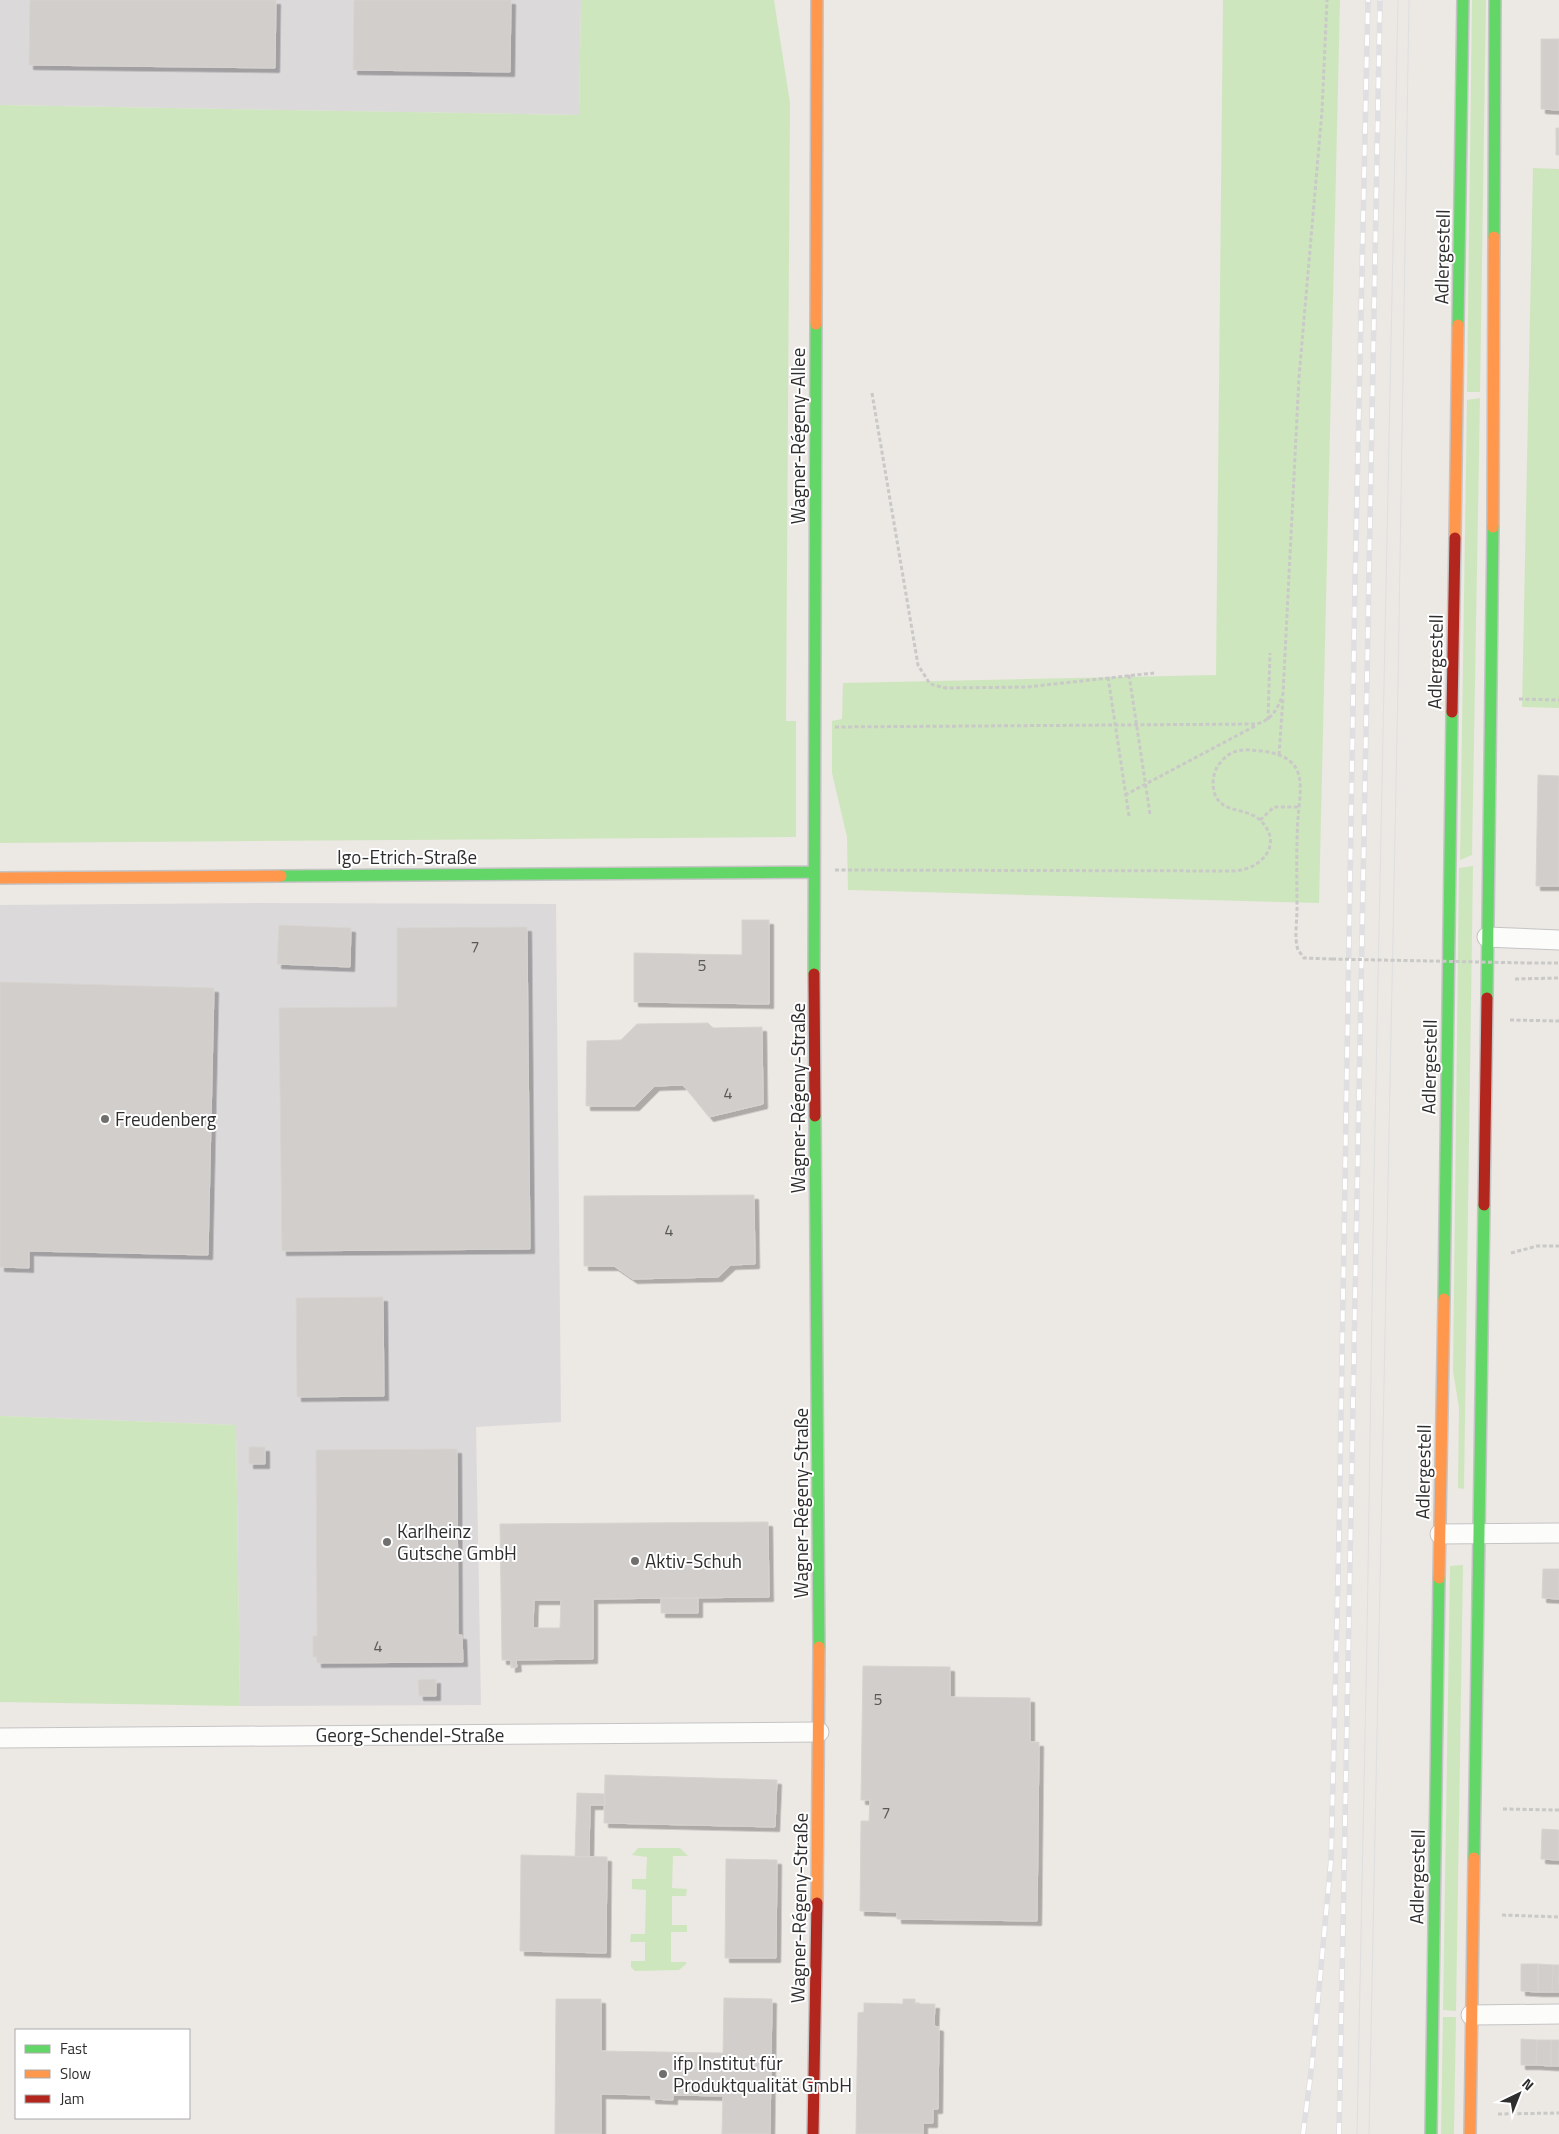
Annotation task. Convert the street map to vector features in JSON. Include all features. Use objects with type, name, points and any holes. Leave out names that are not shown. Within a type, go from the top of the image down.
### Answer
[{"type":"main road","name":"Wagner-Régeny-Allee","points":[[814,872],[818,0]]},
{"type":"main road","name":"Adlergestell","points":[[1431,2134],[1463,0]]},
{"type":"main road","points":[[1470,2134],[1495,364],[1495,0]]},
{"type":"main road","name":"Igo-Etrich-Straße","points":[[0,878],[814,872]]},
{"type":"main road","name":"Wagner-Régeny-Straße","points":[[813,2134],[819,1732],[814,872]]},
{"type":"street","points":[[1487,936],[1559,940]]},
{"type":"street","points":[[1440,1534],[1559,1533]]},
{"type":"street","name":"Georg-Schendel-Straße","points":[[0,1738],[819,1732]]},
{"type":"street","points":[[1472,2015],[1559,2014]]},
{"type":"path","points":[[1279,755],[1299,377],[1322,111],[1327,0]]},
{"type":"path","points":[[872,393],[918,666],[930,684],[946,688],[1027,687],[1154,673]]},
{"type":"path","points":[[1268,720],[1270,653]]},
{"type":"path","points":[[1129,675],[1150,814]]},
{"type":"path","points":[[1108,678],[1129,816]]},
{"type":"path","points":[[1125,795],[1257,724],[1268,720],[1276,710],[1283,694]]},
{"type":"path","points":[[1519,699],[1559,700]]},
{"type":"path","points":[[814,727],[1257,724]]},
{"type":"path","points":[[844,870],[1242,870],[1258,865],[1270,844],[1269,835],[1266,827],[1260,820],[1248,814],[1231,810],[1221,803],[1214,788],[1215,773],[1218,764],[1232,752],[1240,750],[1279,755],[1292,764],[1297,770],[1300,779],[1297,830],[1297,946],[1304,958],[1559,963]]},
{"type":"path","points":[[1260,820],[1274,807],[1298,807]]},
{"type":"path","points":[[1515,979],[1559,978]]},
{"type":"path","points":[[1514,1020],[1559,1021]]},
{"type":"path","points":[[1511,1253],[1537,1246],[1559,1246]]},
{"type":"path","points":[[1503,1809],[1559,1810]]},
{"type":"path","points":[[1502,1915],[1559,1917]]},
{"type":"path","points":[[1498,2114],[1559,2113]]},
{"type":"shaded area","points":[[0,0],[581,0],[579,115],[0,105]]},
{"type":"shaded area","points":[[257,903],[556,904],[561,1422],[476,1427],[481,1705],[240,1706],[236,1425],[0,1416],[0,905]]},
{"type":"green space","points":[[581,0],[774,0],[790,103],[786,721],[796,721],[796,837],[0,843],[0,105],[579,115]]},
{"type":"green space","points":[[1223,0],[1340,0],[1319,903],[848,890],[847,837],[832,773],[832,721],[842,719],[843,683],[1216,675]]},
{"type":"green space","points":[[1472,0],[1486,0],[1480,392],[1467,392]]},
{"type":"green space","points":[[1533,168],[1559,169],[1559,708],[1522,707]]},
{"type":"green space","points":[[1480,398],[1472,855],[1460,860],[1467,400]]},
{"type":"green space","points":[[1473,866],[1464,1489],[1458,1488],[1459,1408],[1453,1371],[1459,868]]},
{"type":"green space","points":[[0,1416],[236,1425],[240,1706],[0,1702]]},
{"type":"green space","points":[[1463,1565],[1456,2011],[1443,2010],[1450,1566]]},
{"type":"green space","points":[[638,1848],[680,1848],[688,1856],[673,1856],[672,1888],[687,1889],[686,1896],[672,1896],[672,1925],[687,1925],[687,1932],[671,1932],[671,1962],[686,1962],[679,1970],[635,1971],[631,1967],[631,1961],[645,1961],[645,1942],[630,1942],[631,1934],[645,1934],[646,1890],[632,1889],[632,1879],[646,1879],[647,1857],[632,1855]]},
{"type":"green space","points":[[1443,2017],[1456,2017],[1454,2134],[1441,2134]]},
{"type":"building","points":[[30,0],[276,0],[275,68],[29,65]]},
{"type":"building","points":[[354,0],[511,0],[510,72],[353,70]]},
{"type":"building","points":[[1541,39],[1559,39],[1559,110],[1541,109]]},
{"type":"building","points":[[1556,128],[1559,128],[1559,155],[1556,155]]},
{"type":"building","points":[[1538,775],[1559,776],[1559,886],[1536,886]]},
{"type":"building","points":[[742,920],[769,920],[769,1004],[634,1002],[634,953],[742,955]]},
{"type":"building","points":[[279,925],[351,928],[350,967],[277,964]]},
{"type":"building","points":[[527,927],[530,1249],[282,1251],[279,1008],[397,1007],[397,928]]},
{"type":"building","name":"Freudenberg","points":[[0,982],[214,988],[208,1255],[29,1251],[29,1268],[0,1267]]},
{"type":"building","points":[[708,1023],[713,1028],[762,1027],[763,1104],[709,1117],[683,1085],[655,1086],[635,1106],[586,1106],[587,1041],[621,1040],[637,1024]]},
{"type":"building","points":[[754,1195],[755,1264],[731,1265],[718,1277],[633,1279],[614,1266],[584,1266],[584,1196]]},
{"type":"building","points":[[383,1297],[384,1396],[297,1397],[296,1298]]},
{"type":"building","points":[[249,1447],[265,1447],[265,1464],[249,1464]]},
{"type":"building","name":"Karlheinz Gutsche GmbH","points":[[457,1449],[458,1635],[462,1635],[463,1662],[317,1663],[317,1657],[313,1657],[313,1636],[317,1636],[316,1450]]},
{"type":"building","name":"Aktiv-Schuh","points":[[768,1522],[769,1597],[593,1599],[593,1659],[516,1660],[517,1667],[511,1668],[511,1660],[502,1660],[500,1524]],"holes":[[[534,1600],[561,1600],[560,1628],[533,1628]]]},
{"type":"building","points":[[1543,1569],[1559,1569],[1559,1599],[1542,1598]]},
{"type":"building","points":[[661,1598],[698,1598],[698,1613],[661,1613]]},
{"type":"building","points":[[863,1666],[950,1667],[950,1697],[1030,1698],[1030,1742],[1039,1742],[1037,1921],[897,1919],[897,1912],[860,1911],[861,1821],[869,1821],[870,1800],[861,1800]]},
{"type":"building","points":[[436,1679],[436,1696],[419,1696],[418,1680]]},
{"type":"building","points":[[605,1775],[777,1780],[775,1827],[604,1823]]},
{"type":"building","points":[[577,1793],[605,1794],[605,1805],[590,1805],[589,1857],[575,1857]]},
{"type":"building","points":[[1542,1829],[1559,1830],[1559,1860],[1541,1859]]},
{"type":"building","points":[[521,1855],[607,1857],[606,1953],[520,1951]]},
{"type":"building","points":[[726,1859],[777,1860],[776,1958],[725,1958]]},
{"type":"building","points":[[1521,1964],[1538,1964],[1538,1992],[1521,1991]]},
{"type":"building","points":[[1538,1964],[1553,1965],[1552,1992],[1538,1992]]},
{"type":"building","points":[[1553,1965],[1559,1965],[1559,1992],[1552,1992]]},
{"type":"building","name":"ifp Institut für Produktqualität GmbH","points":[[724,1998],[772,1999],[770,2134],[722,2134],[723,2096],[673,2095],[673,2100],[651,2099],[651,2095],[601,2094],[601,2134],[555,2134],[556,1999],[601,1999],[601,2051],[723,2053]]},
{"type":"building","points":[[903,1999],[915,1999],[915,2004],[935,2004],[934,2026],[939,2027],[938,2109],[933,2109],[933,2123],[923,2123],[923,2134],[856,2134],[858,2013],[864,2012],[864,2003],[903,2004]]},
{"type":"building","points":[[1521,2039],[1537,2040],[1536,2065],[1521,2065]]},
{"type":"building","points":[[1537,2040],[1551,2040],[1551,2066],[1536,2065]]},
{"type":"building","points":[[1551,2040],[1559,2040],[1559,2066],[1551,2066]]},
{"type":"tram line","points":[[1357,2134],[1398,0]]},
{"type":"tram line","points":[[1369,2134],[1398,686],[1409,0]]},
{"type":"railway","points":[[1303,2134],[1312,2064],[1331,1860],[1339,1537],[1355,585],[1368,0]]},
{"type":"railway","points":[[1339,2134],[1380,0]]},
{"type":"traffic: fast","points":[[1458,325],[1463,0]]},
{"type":"traffic: fast","points":[[1494,237],[1495,0]]},
{"type":"traffic: fast","points":[[814,974],[816,324]]},
{"type":"traffic: fast","points":[[1487,998],[1493,527]]},
{"type":"traffic: fast","points":[[1444,1299],[1452,712]]},
{"type":"traffic: fast","points":[[281,876],[814,872]]},
{"type":"traffic: fast","points":[[815,1116],[819,1647]]},
{"type":"traffic: fast","points":[[1474,1858],[1484,1205]]},
{"type":"traffic: fast","points":[[1431,2134],[1439,1578]]},
{"type":"traffic: slow","points":[[816,324],[817,0]]},
{"type":"traffic: slow","points":[[1493,527],[1494,237]]},
{"type":"traffic: slow","points":[[1455,538],[1458,325]]},
{"type":"traffic: slow","points":[[0,878],[281,876]]},
{"type":"traffic: slow","points":[[1439,1578],[1444,1299]]},
{"type":"traffic: slow","points":[[817,1903],[819,1647]]},
{"type":"traffic: slow","points":[[1470,2134],[1474,1858]]},
{"type":"traffic: jam","points":[[1452,712],[1455,538]]},
{"type":"traffic: jam","points":[[814,974],[815,1116]]},
{"type":"traffic: jam","points":[[1484,1205],[1487,998]]},
{"type":"traffic: jam","points":[[813,2134],[817,1903]]},
{"type":"place","name":"Freudenberg","points":[[105,1119]]},
{"type":"place","name":"Karlheinz Gutsche GmbH","points":[[387,1542]]},
{"type":"place","name":"Aktiv-Schuh","points":[[635,1561]]},
{"type":"place","name":"ifp Institut für Produktqualität GmbH","points":[[663,2074]]}]
